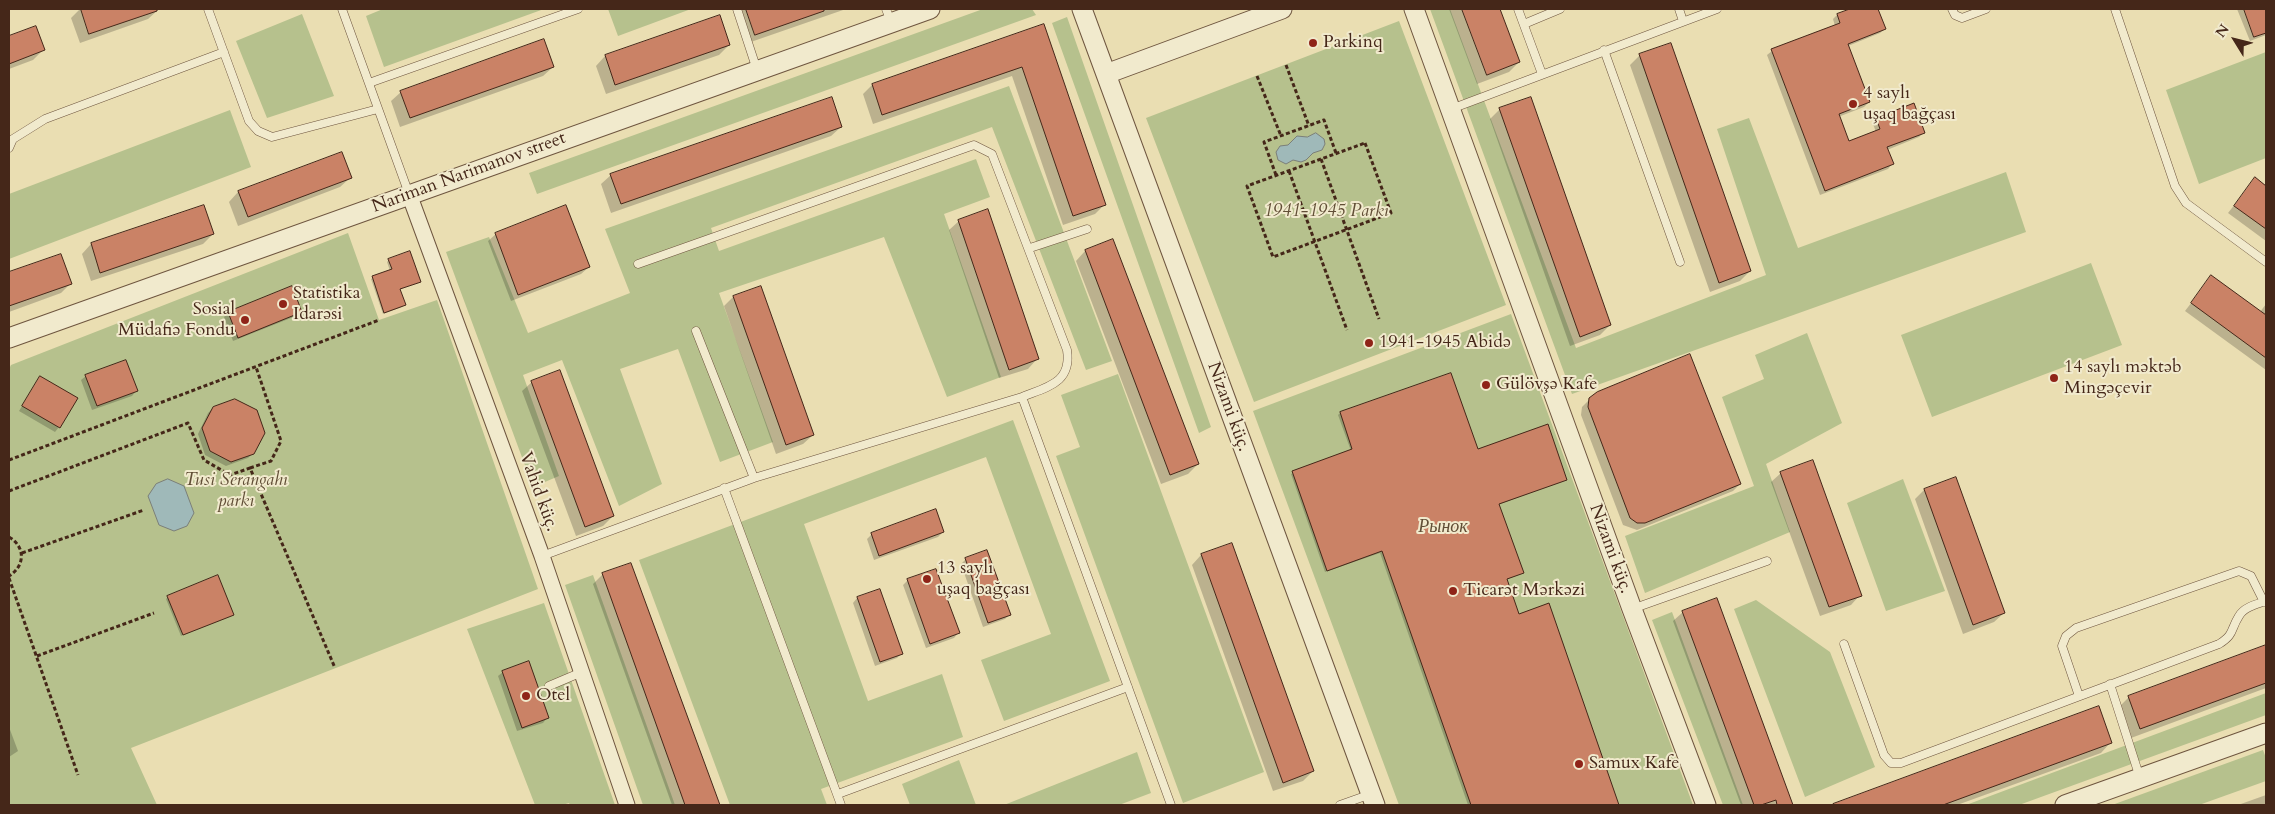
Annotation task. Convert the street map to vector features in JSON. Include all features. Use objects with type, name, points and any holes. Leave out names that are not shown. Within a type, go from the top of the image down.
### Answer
[{"type":"street","name":"Nariman Narimanov street","points":[[9,338],[756,70],[889,16],[930,9]]},
{"type":"street","name":"Nizami küç.","points":[[1082,9],[1373,799]]},
{"type":"street","points":[[1106,74],[1282,9]]},
{"type":"street","name":"Nizami küç.","points":[[1414,9],[1632,609],[1706,805]]},
{"type":"street","name":"Vahid küç.","points":[[409,194],[542,556],[627,805]]},
{"type":"street","points":[[2066,805],[2266,733]]},
{"type":"lane","points":[[208,9],[249,121],[258,131],[272,136],[378,109]]},
{"type":"lane","points":[[342,9],[409,194]]},
{"type":"lane","points":[[369,83],[578,9]]},
{"type":"lane","points":[[737,9],[756,70]]},
{"type":"lane","points":[[1518,9],[1542,74]]},
{"type":"lane","points":[[1524,24],[1560,9]]},
{"type":"lane","points":[[1679,9],[1683,21]]},
{"type":"lane","points":[[1450,109],[1717,9]]},
{"type":"lane","points":[[1952,9],[1955,15],[1962,18],[1986,9]]},
{"type":"lane","points":[[2115,9],[2175,186],[2186,203],[2266,262]]},
{"type":"lane","points":[[1604,50],[1680,262]]},
{"type":"lane","points":[[9,148],[13,139],[45,119],[224,52]]},
{"type":"lane","points":[[542,556],[754,478],[1022,397],[1056,383],[1065,372],[1069,362],[1067,350],[1030,248],[992,154],[974,145],[638,264]]},
{"type":"lane","points":[[1030,248],[1087,229]]},
{"type":"lane","points":[[696,331],[754,478]]},
{"type":"lane","points":[[1022,397],[1172,805]]},
{"type":"lane","points":[[724,488],[841,805]]},
{"type":"lane","points":[[1632,609],[1767,561]]},
{"type":"lane","points":[[1844,644],[1884,755],[1891,763],[1901,763],[2219,644],[2230,636],[2239,616],[2247,608],[2265,601],[2251,576],[2239,571],[2076,628],[2066,636],[2062,646],[2079,696]]},
{"type":"lane","points":[[549,686],[582,672]]},
{"type":"lane","points":[[2110,684],[2140,778]]},
{"type":"lane","points":[[838,794],[1128,687]]},
{"type":"lane","points":[[1340,805],[1373,799]]},
{"type":"path","points":[[1286,65],[1309,126]]},
{"type":"path","points":[[1258,76],[1281,136]]},
{"type":"path","points":[[1276,175],[1264,142],[1324,120],[1336,153]]},
{"type":"path","points":[[1365,143],[1390,213],[1273,257],[1247,186],[1321,159],[1365,143]]},
{"type":"path","points":[[1321,159],[1379,318]]},
{"type":"path","points":[[1289,171],[1348,330]]},
{"type":"path","points":[[9,460],[379,320]]},
{"type":"path","points":[[9,491],[188,423],[204,460],[230,475],[271,461],[281,441],[256,367]]},
{"type":"path","points":[[250,468],[335,668]]},
{"type":"path","points":[[22,553],[144,510]]},
{"type":"path","points":[[9,537],[19,546],[22,553],[19,567],[9,577],[78,775]]},
{"type":"path","points":[[37,656],[154,613]]},
{"type":"green space","points":[[383,9],[544,9],[384,67],[366,16]]},
{"type":"green space","points":[[608,9],[691,9],[618,36]]},
{"type":"green space","points":[[983,9],[1032,9],[1036,15],[537,194],[529,173]]},
{"type":"green space","points":[[1430,9],[1450,9],[1576,348],[1766,275],[1717,129],[1749,118],[1798,248],[2006,172],[2026,232],[1572,394]]},
{"type":"green space","points":[[302,14],[334,96],[267,118],[236,41]]},
{"type":"green space","points":[[1067,17],[1211,427],[1199,433],[1052,23]]},
{"type":"green space","name":"1941-1945 Parkı","points":[[1399,21],[1506,305],[1254,402],[1146,118]]},
{"type":"green space","points":[[2266,52],[2266,158],[2199,184],[2166,90]]},
{"type":"green space","points":[[1009,86],[1112,361],[1086,370],[992,127],[711,228],[719,251],[976,159],[990,197],[944,214],[1001,377],[947,397],[884,237],[719,293],[773,442],[720,462],[678,349],[620,369],[662,484],[619,506],[562,360],[523,375],[559,476],[533,487],[446,252],[489,237],[528,333],[630,293],[605,229]]},
{"type":"green space","points":[[230,110],[251,167],[9,259],[9,194]]},
{"type":"green space","name":"Tusi Serangahı parkı","points":[[348,233],[379,320],[437,300],[538,589],[131,748],[157,805],[9,805],[9,369],[11,365]]},
{"type":"green space","points":[[2091,263],[2122,345],[1932,417],[1901,335]]},
{"type":"green space","name":"Рынок","points":[[1511,314],[1693,805],[1399,805],[1253,411]]},
{"type":"green space","points":[[1807,333],[1842,423],[1766,464],[1790,532],[1645,593],[1625,536],[1754,486],[1722,397],[1764,379],[1755,355]]},
{"type":"green space","points":[[1118,374],[1264,772],[1183,803],[1056,456],[1080,447],[1061,395]]},
{"type":"green space","points":[[1013,420],[1110,681],[1004,721],[981,660],[1051,634],[986,457],[804,524],[868,701],[942,674],[963,737],[821,789],[827,805],[730,805],[639,560]]},
{"type":"green space","points":[[1903,479],[1945,591],[1886,611],[1847,503]]},
{"type":"green space","points":[[593,575],[675,805],[643,805],[565,585]]},
{"type":"green space","points":[[1756,600],[1830,652],[1875,767],[1805,797],[1734,609]]},
{"type":"green space","points":[[544,603],[615,805],[570,805],[569,803],[562,805],[535,805],[467,629]]},
{"type":"green space","points":[[1672,612],[1743,805],[1723,805],[1652,620]]},
{"type":"green space","points":[[2266,693],[2266,715],[2019,805],[1966,805]]},
{"type":"green space","points":[[2263,750],[2266,758],[2266,781],[2199,805],[2112,805]]},
{"type":"green space","points":[[1137,752],[1151,793],[1119,805],[1004,805]]},
{"type":"green space","points":[[959,760],[976,805],[910,805],[902,784]]},
{"type":"water","points":[[1316,133],[1324,139],[1325,144],[1322,150],[1313,153],[1301,162],[1293,160],[1286,164],[1278,160],[1276,152],[1280,146],[1288,145],[1297,136],[1307,137]]},
{"type":"water","points":[[168,479],[184,486],[194,513],[187,526],[174,531],[159,525],[148,496],[156,484]]},
{"type":"building","points":[[81,9],[157,9],[157,11],[89,34]]},
{"type":"building","points":[[746,9],[824,9],[824,11],[755,35]]},
{"type":"building","points":[[1462,9],[1500,9],[1520,62],[1487,75]]},
{"type":"building","points":[[1850,9],[1878,9],[1886,29],[1848,44],[1870,102],[1839,114],[1849,141],[1880,129],[1876,118],[1914,103],[1925,133],[1887,147],[1894,164],[1825,191],[1771,49],[1840,23],[1837,14]]},
{"type":"building","points":[[2244,9],[2266,9],[2266,33],[2254,37]]},
{"type":"building","points":[[720,15],[730,45],[615,85],[605,55]]},
{"type":"building","points":[[1044,24],[1106,205],[1073,216],[1022,67],[882,115],[872,84]]},
{"type":"building","points":[[36,26],[45,50],[9,64],[9,36]]},
{"type":"building","points":[[544,39],[554,67],[410,118],[400,91]]},
{"type":"building","points":[[1671,43],[1751,271],[1719,283],[1639,54]]},
{"type":"building","points":[[832,97],[842,127],[621,204],[610,174]]},
{"type":"building","points":[[1531,97],[1611,325],[1580,337],[1499,108]]},
{"type":"building","points":[[342,152],[352,178],[248,217],[238,191]]},
{"type":"building","points":[[2255,177],[2266,186],[2266,229],[2234,206]]},
{"type":"building","points":[[204,205],[214,234],[100,273],[91,243]]},
{"type":"building","points":[[566,205],[590,267],[518,295],[495,233]]},
{"type":"building","points":[[988,209],[1039,359],[1009,370],[958,220]]},
{"type":"building","points":[[1113,239],[1199,464],[1170,475],[1085,250]]},
{"type":"building","points":[[410,251],[421,282],[400,289],[406,305],[384,313],[372,276],[392,269],[388,259]]},
{"type":"building","points":[[61,254],[72,284],[9,306],[9,272]]},
{"type":"building","points":[[2211,275],[2266,315],[2266,358],[2191,303]]},
{"type":"building","points":[[292,286],[302,312],[238,338],[228,312]]},
{"type":"building","points":[[761,286],[814,435],[786,445],[733,296]]},
{"type":"building","points":[[1690,354],[1741,484],[1645,523],[1637,523],[1630,518],[1588,407],[1589,398],[1597,392]]},
{"type":"building","points":[[126,360],[138,391],[97,406],[85,375]]},
{"type":"building","points":[[560,370],[614,516],[585,527],[531,381]]},
{"type":"building","name":"Ticarət Mərkəzi","points":[[1451,373],[1478,449],[1548,424],[1567,480],[1499,504],[1524,573],[1507,579],[1519,614],[1549,603],[1619,805],[1471,805],[1382,551],[1327,571],[1292,471],[1352,449],[1340,412]]},
{"type":"building","points":[[40,376],[78,398],[60,428],[22,406]]},
{"type":"building","points":[[235,399],[257,410],[265,433],[254,454],[231,462],[210,451],[202,428],[213,407]]},
{"type":"building","points":[[1813,460],[1862,596],[1829,607],[1780,472]]},
{"type":"building","points":[[1956,477],[2005,613],[1973,625],[1924,489]]},
{"type":"building","points":[[936,509],[944,532],[879,556],[871,533]]},
{"type":"building","points":[[1232,543],[1314,771],[1283,783],[1201,554]]},
{"type":"building","points":[[987,550],[1011,615],[988,623],[965,558]]},
{"type":"building","points":[[631,563],[720,805],[685,805],[602,573]]},
{"type":"building","points":[[936,569],[960,633],[930,644],[907,579]]},
{"type":"building","points":[[218,575],[234,615],[183,635],[167,596]]},
{"type":"building","points":[[880,589],[903,654],[880,662],[857,597]]},
{"type":"building","points":[[1717,598],[1793,805],[1777,805],[1776,800],[1761,805],[1754,805],[1682,611]]},
{"type":"building","points":[[2266,645],[2266,683],[2140,729],[2128,696]]},
{"type":"building","points":[[529,661],[549,718],[522,728],[502,671]]},
{"type":"building","points":[[2099,706],[2112,743],[1943,805],[1833,805],[1833,804]]},
{"type":"place","name":"Parkinq","points":[[1313,43]]},
{"type":"place","name":"4 saylı uşaq bağçası","points":[[1853,104]]},
{"type":"place","name":"Statistika Idarəsi","points":[[283,304]]},
{"type":"place","name":"Sosial Müdafiə Fondu","points":[[245,320]]},
{"type":"place","name":"1941-1945 Abidə","points":[[1369,343]]},
{"type":"place","name":"14 saylı məktəb Mingəçevir","points":[[2054,378]]},
{"type":"place","name":"Gülövşə Kafe","points":[[1486,385]]},
{"type":"place","name":"13 saylı uşaq bağçası","points":[[927,579]]},
{"type":"place","name":"Ticarət Mərkəzi","points":[[1453,591]]},
{"type":"place","name":"Otel","points":[[526,696]]},
{"type":"place","name":"Samux Kafe","points":[[1579,764]]}]
